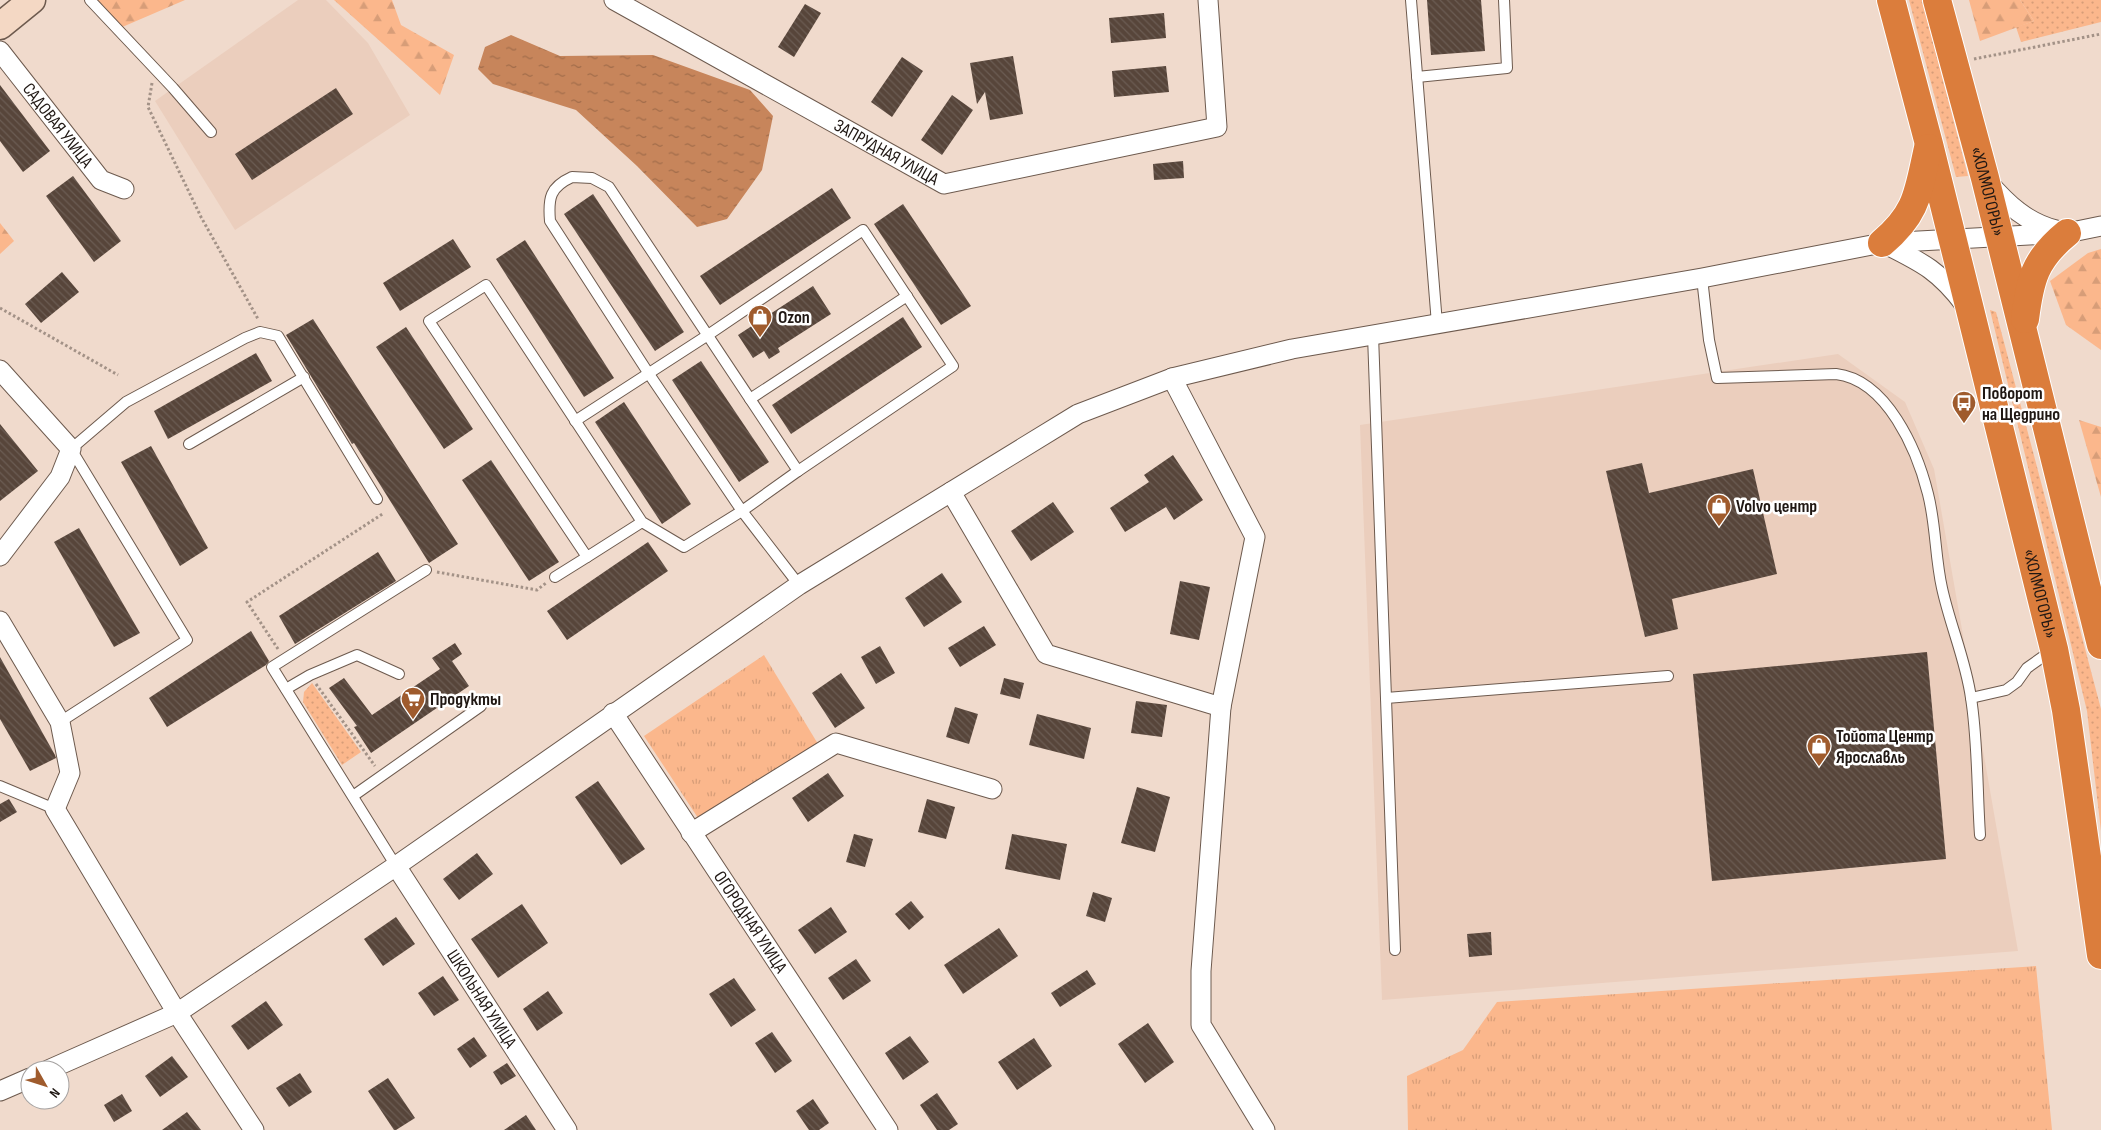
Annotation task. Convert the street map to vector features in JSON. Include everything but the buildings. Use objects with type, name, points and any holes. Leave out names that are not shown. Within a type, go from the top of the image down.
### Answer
[{"type":"highway","points":[[1882,243],[1899,229],[1909,216],[1917,194],[1929,144],[1890,0]]},
{"type":"highway","name":"«ХОЛМОГОРЫ»","points":[[1937,0],[1985,178],[2101,644]]},
{"type":"highway","name":"«ХОЛМОГОРЫ»","points":[[1929,144],[2054,649],[2066,710],[2101,954]]},
{"type":"highway","points":[[2023,333],[2034,270],[2048,250],[2067,232]]},
{"type":"street","points":[[0,26],[32,0]]},
{"type":"street","name":"ЗАПРУДНАЯ УЛИЦА","points":[[614,0],[944,184],[1217,127],[1208,0]]},
{"type":"street","name":"САДОВАЯ УЛИЦА","points":[[0,50],[101,180],[124,189]]},
{"type":"street","points":[[1985,178],[2007,202],[2027,219],[2048,228],[2067,232]]},
{"type":"street","points":[[70,1060],[177,1013],[396,866],[799,585],[1078,414],[1172,378],[1292,349],[1373,334],[1702,278],[1882,243],[2067,232],[2101,226]]},
{"type":"street","points":[[1882,243],[1922,262],[1938,274],[1972,314]]},
{"type":"street","points":[[0,370],[71,449],[60,477],[0,556]]},
{"type":"street","points":[[1172,378],[1255,537],[1222,707],[1201,971],[1201,1025],[1265,1130]]},
{"type":"street","points":[[951,492],[1046,654],[1222,707]]},
{"type":"street","points":[[0,621],[60,722],[70,773],[55,809],[177,1013],[254,1130]]},
{"type":"street","name":"ОГОРОДНАЯ УЛИЦА","points":[[613,713],[888,1130]]},
{"type":"street","points":[[691,834],[836,743],[992,789]]},
{"type":"street","name":"ШКОЛЬНАЯ УЛИЦА","points":[[396,866],[567,1130]]},
{"type":"street","points":[[0,1091],[20,1082]]},
{"type":"lane","points":[[90,0],[211,132]]},
{"type":"lane","points":[[1410,0],[1437,324]]},
{"type":"lane","points":[[1417,77],[1507,68],[1504,0]]},
{"type":"lane","points":[[798,471],[609,187],[592,178],[572,177],[558,184],[548,203],[550,221],[649,374],[742,510],[799,585]]},
{"type":"lane","points":[[575,421],[708,335],[863,230],[953,366],[742,510],[684,547],[642,522],[575,421],[486,285],[429,321],[587,557]]},
{"type":"lane","points":[[1702,278],[1709,340],[1717,378],[1848,375],[1864,384],[1890,410],[1915,457],[1928,495],[1942,588],[1971,698],[1980,835]]},
{"type":"lane","points":[[750,398],[907,296]]},
{"type":"lane","points":[[60,722],[187,640],[71,449],[126,402],[245,338],[260,332],[278,336],[377,499]]},
{"type":"lane","points":[[1373,334],[1395,950]]},
{"type":"lane","points":[[189,444],[304,378]]},
{"type":"lane","points":[[555,577],[642,522]]},
{"type":"lane","points":[[396,866],[272,667],[426,570]]},
{"type":"lane","points":[[1971,698],[2006,690],[2017,682],[2027,668],[2054,649]]},
{"type":"lane","points":[[286,689],[310,675],[357,655],[399,674]]},
{"type":"lane","points":[[1386,698],[1668,676]]},
{"type":"lane","points":[[353,796],[481,706]]},
{"type":"lane","points":[[0,786],[55,809]]},
{"type":"path","points":[[1972,60],[2101,34]]},
{"type":"path","points":[[155,70],[148,106],[202,217],[261,324]]},
{"type":"path","points":[[0,308],[118,375]]},
{"type":"path","points":[[284,659],[248,602],[384,513]]},
{"type":"path","points":[[426,570],[537,590]]},
{"type":"path","points":[[310,675],[382,776]]},
{"type":"shaded area","points":[[298,0],[326,0],[368,43],[410,115],[235,230],[155,101]]},
{"type":"shaded area","points":[[1838,354],[1905,402],[1934,469],[2018,951],[1382,1000],[1360,425]]},
{"type":"green space","points":[[97,0],[185,0],[120,28]]},
{"type":"green space","points":[[334,0],[392,0],[401,25],[454,55],[440,95]]},
{"type":"green space","points":[[1909,0],[1922,0],[1968,176],[1956,177]]},
{"type":"green space","points":[[1969,0],[2020,0],[2034,21],[1980,41]]},
{"type":"green space","points":[[2020,0],[2101,0],[2101,22],[2021,42],[2016,27],[2034,21]]},
{"type":"green space","points":[[0,223],[14,241],[0,254]]},
{"type":"green space","points":[[2101,249],[2101,350],[2066,325],[2050,281],[2088,253]]},
{"type":"green space","points":[[1990,310],[1996,312],[2101,709],[2101,831],[2087,711]]},
{"type":"green space","points":[[2079,420],[2101,427],[2101,497]]},
{"type":"green space","points":[[764,655],[818,744],[700,821],[644,736]]},
{"type":"green space","points":[[312,683],[361,752],[342,765],[303,702],[304,692]]},
{"type":"green space","points":[[2036,966],[2052,1130],[1408,1130],[1407,1076],[1463,1050],[1497,1002]]},
{"type":"water","points":[[511,35],[560,56],[653,55],[750,90],[773,116],[762,170],[727,219],[697,227],[637,166],[576,110],[493,84],[478,69],[485,47]]},
{"type":"place","name":"Ozon","points":[[760,338]]},
{"type":"place","name":"Поворот на Щедрино","points":[[1964,424]]},
{"type":"place","name":"Volvo центр","points":[[1719,527]]},
{"type":"place","name":"Продукты","points":[[413,720]]},
{"type":"place","name":"Тойота Центр Ярославль","points":[[1819,767]]}]
